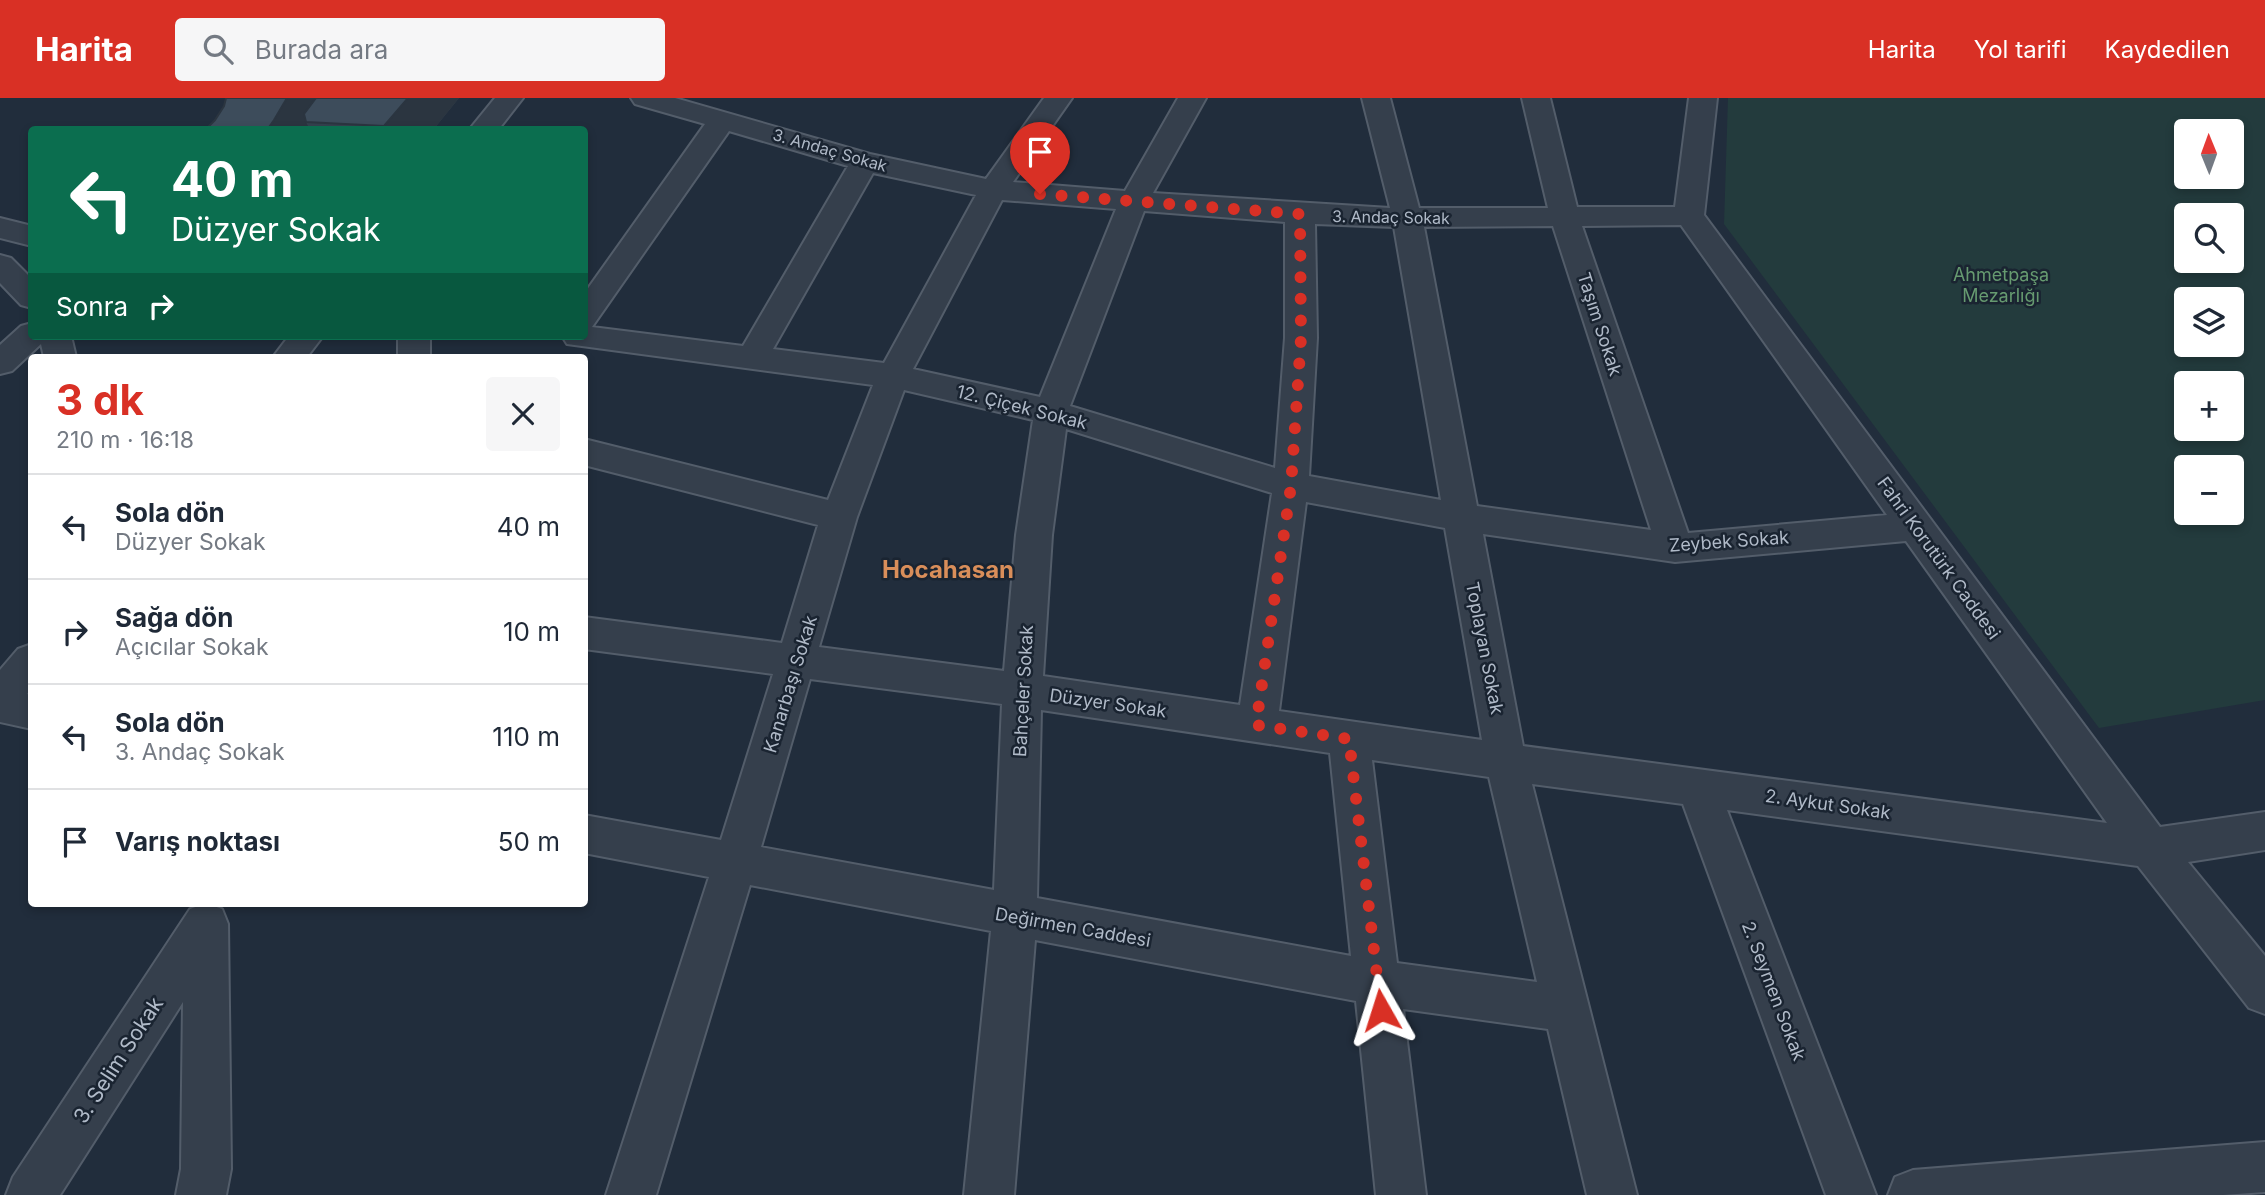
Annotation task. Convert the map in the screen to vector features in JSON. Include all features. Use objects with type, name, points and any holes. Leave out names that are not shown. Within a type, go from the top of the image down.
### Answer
[{"type":"street","points":[[486,126],[509,98]]},
{"type":"street","name":"3. Andaç Sokak","points":[[645,98],[865,162],[993,190],[1300,214],[1407,218],[1565,219],[1689,216]]},
{"type":"street","name":"Kanarbaşı Sokak","points":[[631,1195],[736,864],[839,517],[893,376],[993,190],[1058,98]]},
{"type":"street","name":"Bahçeler Sokak","points":[[989,1195],[1015,917],[1022,690],[1034,535],[1051,412],[1133,202],[1192,98]]},
{"type":"street","name":"Toplayan Sokak","points":[[1376,98],[1407,218],[1459,517],[1506,762],[1564,1008],[1612,1195]]},
{"type":"street","name":"Taşım Sokak","points":[[1536,98],[1565,219],[1675,548]]},
{"type":"street","points":[[1689,216],[1703,98]]},
{"type":"street","points":[[588,312],[723,119]]},
{"type":"street","points":[[752,358],[865,162]]},
{"type":"street","points":[[1256,725],[1291,486],[1301,338],[1300,214]]},
{"type":"street","name":"Fahri Korutürk Caddesi","points":[[1689,216],[2150,848],[2265,992]]},
{"type":"street","points":[[0,228],[28,235]]},
{"type":"street","points":[[0,265],[28,294]]},
{"type":"street","name":"12. Çiçek Sokak","points":[[588,337],[893,376],[1051,412],[1291,486],[1459,517]]},
{"type":"street","points":[[0,363],[28,338]]},
{"type":"street","points":[[292,354],[304,340]]},
{"type":"street","points":[[588,453],[839,517]]},
{"type":"street","name":"Zeybek Sokak","points":[[1459,517],[1675,548],[1916,526]]},
{"type":"street","name":"Düzyer Sokak","points":[[588,633],[1022,690],[1506,762]]},
{"type":"street","points":[[0,698],[28,665]]},
{"type":"street","points":[[0,705],[28,711]]},
{"type":"street","points":[[1349,739],[1401,1195]]},
{"type":"street","name":"2. Aykut Sokak","points":[[1506,762],[2150,848],[2265,831]]},
{"type":"street","name":"2. Seymen Sokak","points":[[1697,786],[1851,1195]]},
{"type":"street","name":"Değirmen Caddesi","points":[[588,835],[1378,983],[1564,1008]]},
{"type":"street","points":[[201,1195],[206,1169],[206,914]]},
{"type":"street","name":"3. Selim Sokak","points":[[31,1195],[206,914]]},
{"type":"street","points":[[1913,1195],[2123,1187],[2265,1167]]},
{"type":"green space","name":"Ahmetpaşa Mezarlığı","points":[[1728,98],[2265,98],[2265,700],[2099,728],[1724,224]]},
{"type":"building","points":[[226,98],[287,98],[270,126],[209,126],[224,106]]},
{"type":"building","points":[[316,98],[408,98],[384,126],[306,122],[304,114]]},
{"type":"district","name":"Hocahasan","points":[[948,569]]},
{"type":"route","points":[[1040,194],[1300,214],[1301,338],[1291,486],[1256,725],[1349,739],[1381,1010]]}]
